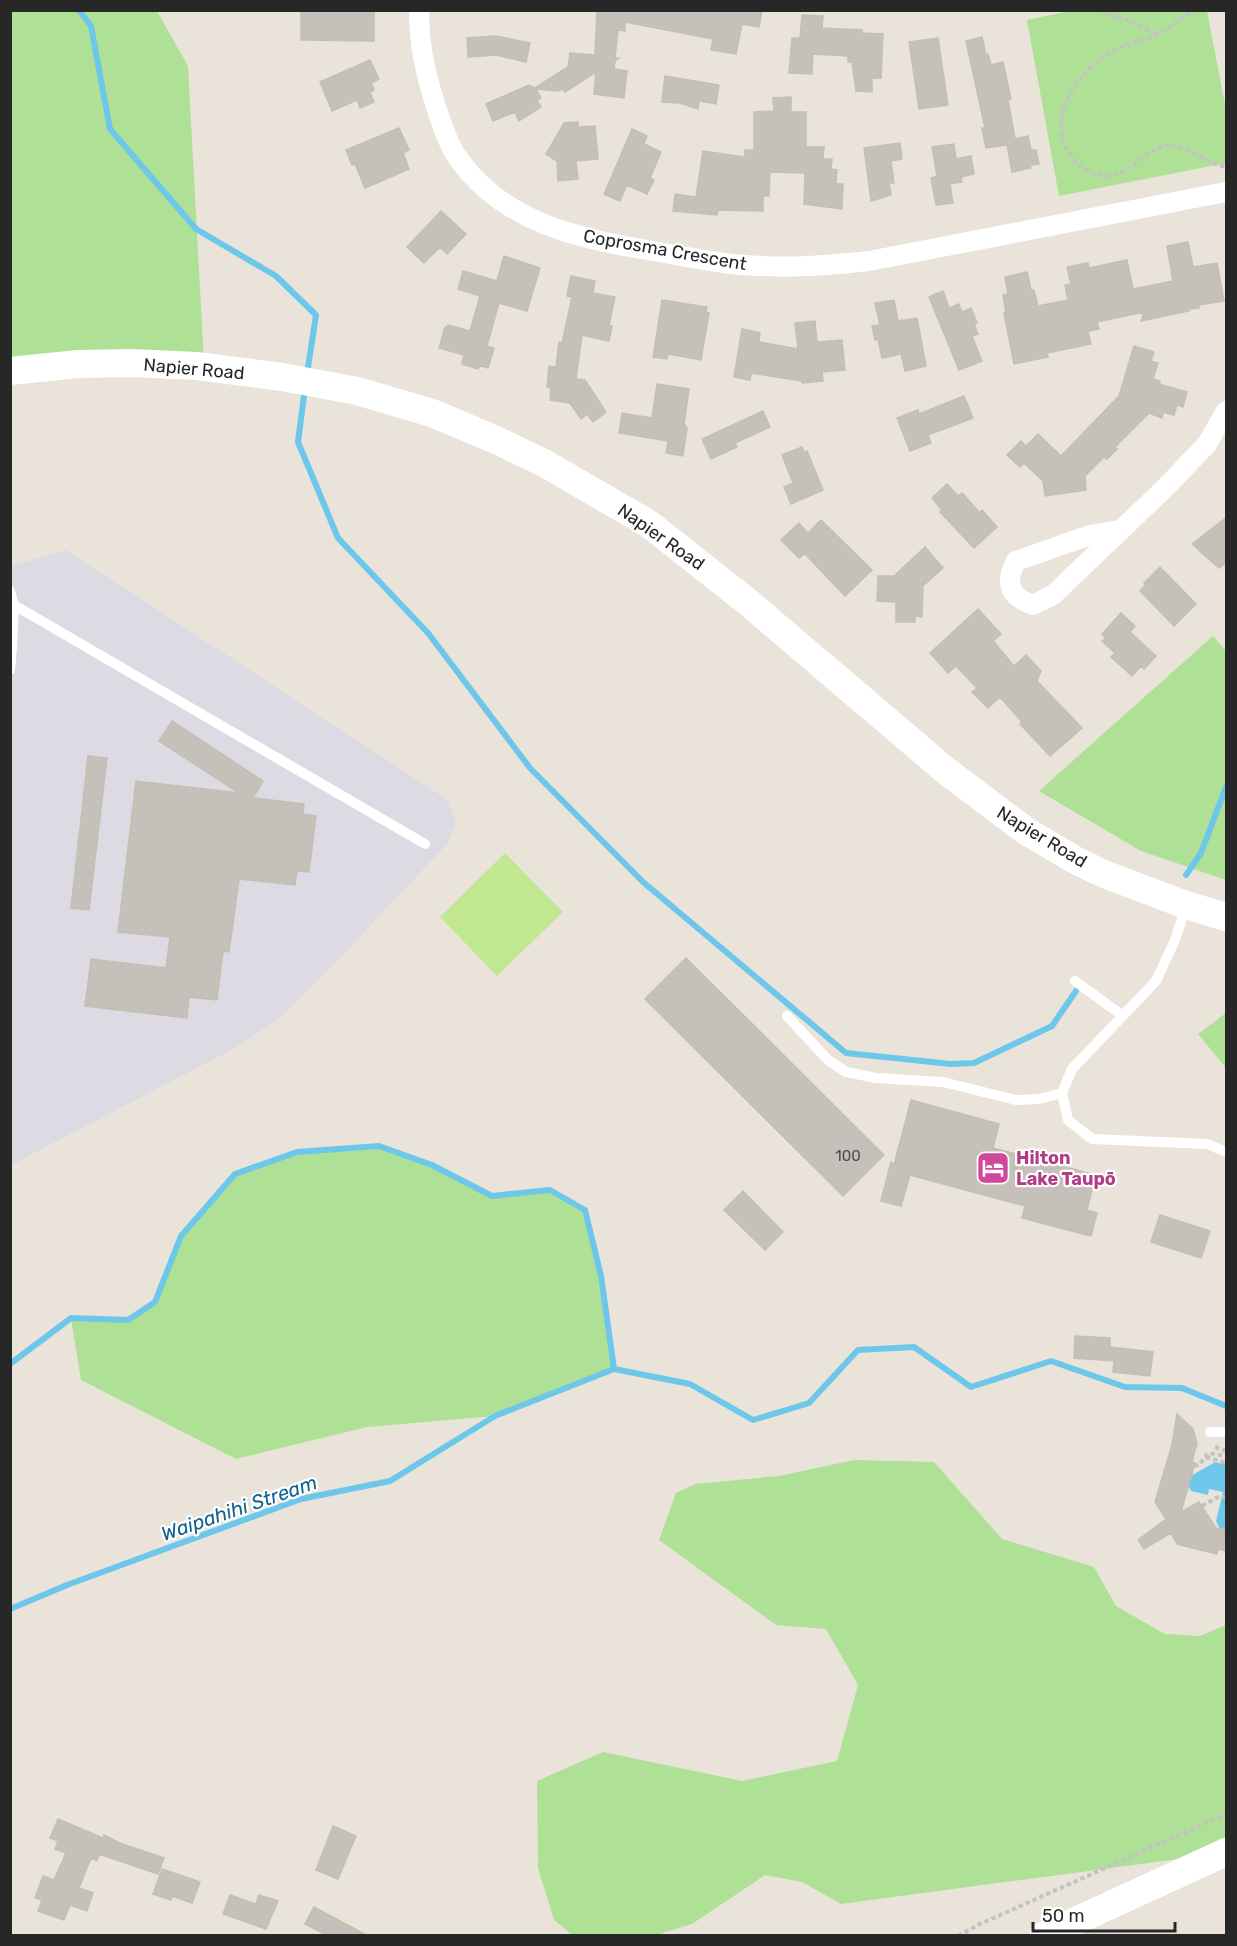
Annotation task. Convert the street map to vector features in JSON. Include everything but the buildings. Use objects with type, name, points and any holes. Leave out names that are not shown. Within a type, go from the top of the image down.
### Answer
[{"type":"main road","name":"Napier Road","points":[[10,371],[78,364],[132,363],[197,366],[282,377],[357,391],[432,413],[496,440],[546,464],[649,524],[749,603],[945,770],[1026,831],[1104,874],[1186,905],[1227,917]]},
{"type":"main road","points":[[1043,1935],[1227,1852]]},
{"type":"street","name":"Coprosma Crescent","points":[[419,10],[419,39],[425,71],[441,121],[456,157],[478,183],[511,210],[561,231],[614,244],[722,263],[760,266],[835,264],[870,261],[1227,192]]},
{"type":"street","points":[[1120,530],[1090,535],[1016,561],[1010,571],[1010,584],[1014,596],[1033,605],[1053,595],[1166,487],[1207,444],[1227,411]]},
{"type":"lane","points":[[10,591],[14,605],[10,670]]},
{"type":"lane","points":[[14,605],[425,844]]},
{"type":"lane","points":[[1186,905],[1175,940],[1156,981],[1072,1070],[1062,1093],[1068,1120],[1092,1139],[1207,1144],[1227,1152]]},
{"type":"lane","points":[[1075,981],[1123,1016]]},
{"type":"lane","points":[[787,1016],[828,1060],[846,1072],[876,1078],[943,1082],[1016,1100],[1038,1099],[1062,1093]]},
{"type":"lane","points":[[1210,1432],[1227,1432]]},
{"type":"path","points":[[1096,10],[1127,20],[1158,34]]},
{"type":"path","points":[[1197,10],[1158,34],[1131,42],[1113,51],[1087,71],[1066,101],[1061,120],[1064,146],[1080,166],[1092,173],[1107,176],[1120,173],[1158,148],[1172,144],[1216,165],[1227,167]]},
{"type":"path","points":[[1194,1466],[1199,1465],[1208,1453],[1227,1456]]},
{"type":"path","points":[[1206,1457],[1227,1463]]},
{"type":"path","points":[[1202,1506],[1220,1496],[1227,1497]]},
{"type":"path","points":[[958,1935],[1227,1814]]},
{"type":"shaded area","points":[[66,550],[448,800],[456,823],[447,844],[352,945],[276,1021],[235,1048],[11,1165],[11,566]]},
{"type":"green space","points":[[1074,10],[1207,11],[1226,110],[1226,163],[1059,196],[1027,20]]},
{"type":"green space","points":[[10,11],[157,11],[188,66],[204,363],[11,371]]},
{"type":"green space","points":[[1213,636],[1226,651],[1226,880],[1141,851],[1039,791]]},
{"type":"green space","points":[[505,853],[563,912],[497,976],[440,917]]},
{"type":"green space","points":[[1226,1013],[1226,1068],[1198,1034]]},
{"type":"green space","points":[[379,1146],[432,1165],[492,1196],[550,1190],[585,1210],[601,1276],[614,1369],[495,1416],[367,1427],[236,1459],[81,1380],[71,1318],[128,1320],[155,1302],[181,1236],[235,1174],[297,1152]]},
{"type":"green space","points":[[854,1460],[934,1462],[1002,1539],[1094,1567],[1116,1606],[1165,1634],[1200,1636],[1226,1625],[1226,1847],[1208,1855],[841,1904],[802,1882],[765,1875],[692,1924],[656,1935],[572,1935],[554,1920],[538,1868],[537,1781],[603,1752],[742,1781],[837,1761],[858,1685],[826,1629],[776,1625],[659,1540],[676,1493],[695,1484],[779,1476]]},
{"type":"water","points":[[1215,1462],[1226,1465],[1226,1530],[1220,1529],[1216,1521],[1223,1492],[1209,1489],[1208,1495],[1191,1491],[1188,1485],[1191,1476]]},
{"type":"waterway","points":[[79,10],[91,26],[110,129],[196,229],[276,276],[316,315],[307,374]]},
{"type":"waterway","points":[[305,388],[298,442],[338,538],[428,633],[530,768],[643,882],[846,1053],[951,1064],[974,1063],[1052,1026],[1076,991]]},
{"type":"waterway","points":[[1186,875],[1201,853],[1226,787]]},
{"type":"waterway","points":[[10,1364],[71,1318],[128,1320],[155,1302],[181,1236],[235,1174],[297,1152],[379,1146],[432,1165],[492,1196],[550,1190],[585,1210],[601,1276],[614,1369]]},
{"type":"waterway","name":"Waipahihi Stream","points":[[10,1609],[67,1585],[301,1499],[390,1481],[495,1416],[614,1369],[690,1384],[753,1420],[809,1403],[858,1350],[914,1347],[971,1387],[1051,1361],[1125,1387],[1182,1388],[1226,1406]]},
{"type":"place","name":"Hilton Lake Taupō","points":[[993,1168]]}]
